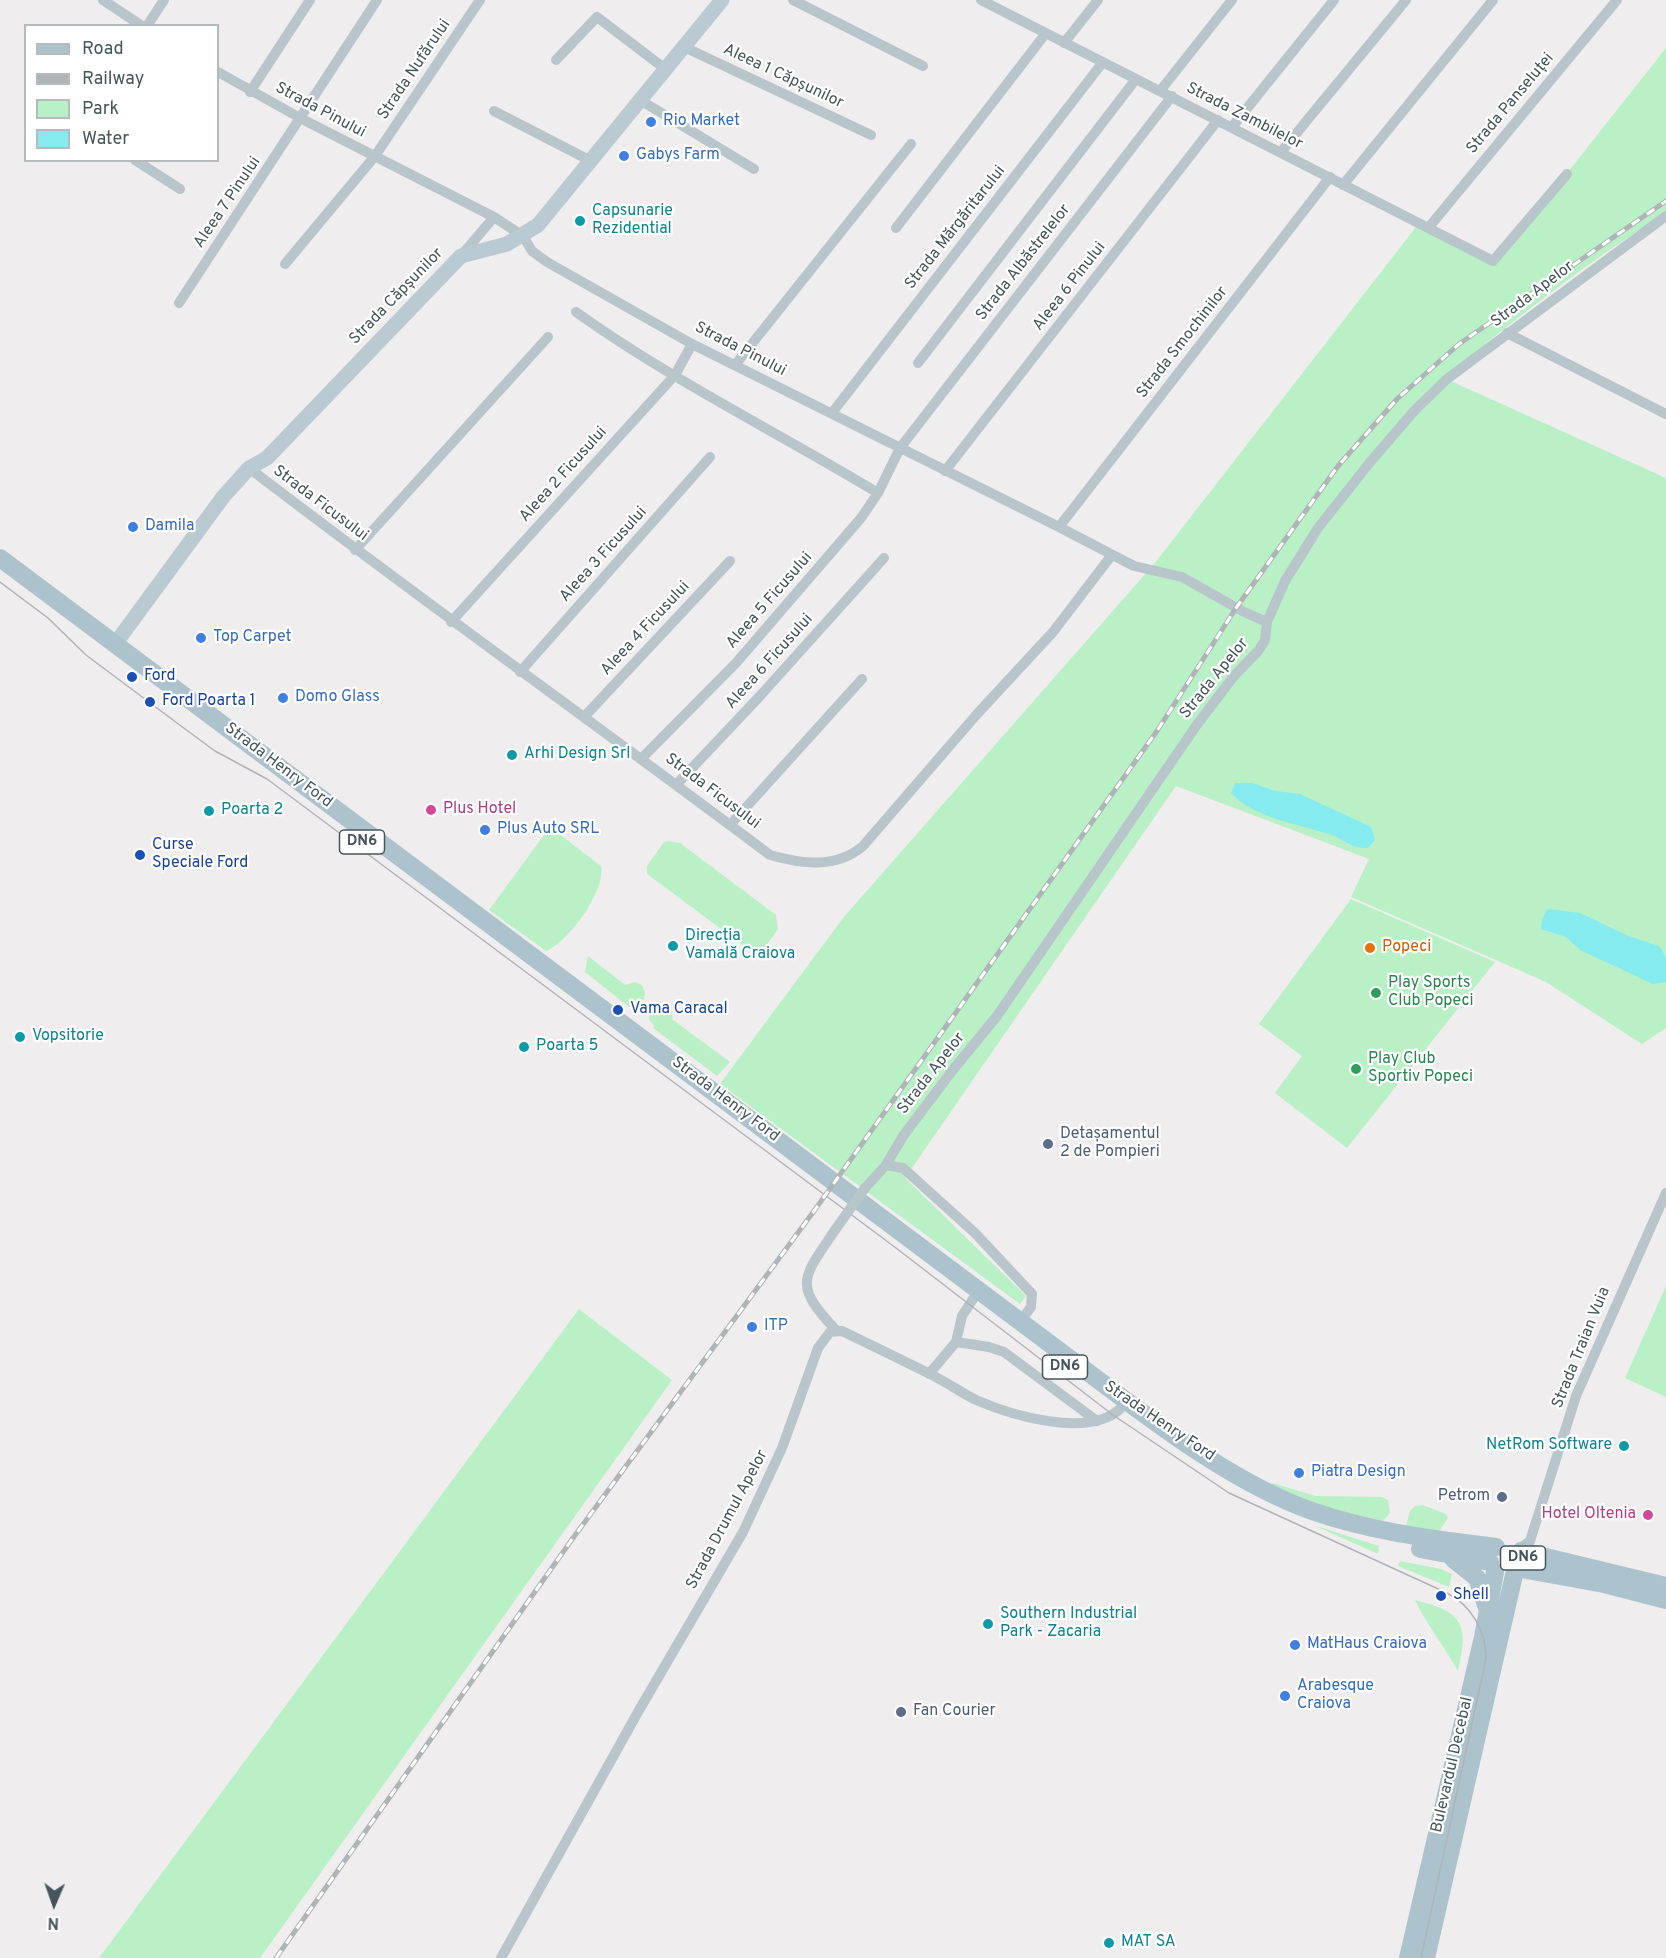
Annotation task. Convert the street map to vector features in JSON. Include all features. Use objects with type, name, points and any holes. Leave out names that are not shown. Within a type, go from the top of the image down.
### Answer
[{"type":"main road","name":"Strada Henry Ford","points":[[0,558],[1146,1414],[1249,1481],[1279,1497],[1311,1510],[1382,1531],[1494,1560]]},
{"type":"main road","name":"Strada Henry Ford","points":[[0,571],[1120,1409],[1214,1472],[1269,1503],[1353,1533],[1441,1553],[1494,1560]]},
{"type":"main road","name":"DN6","points":[[1519,1561],[1504,1576],[1494,1560],[1509,1543],[1519,1561],[1578,1580],[1666,1600]]},
{"type":"main road","points":[[1441,1553],[1472,1572],[1482,1587],[1488,1613]]},
{"type":"main road","name":"Bulevardul Decebal","points":[[1408,1958],[1488,1613],[1494,1560]]},
{"type":"main road","name":"DN6","points":[[1519,1561],[1666,1586]]},
{"type":"main road","name":"Bulevardul Decebal","points":[[1426,1958],[1519,1561]]},
{"type":"main road","points":[[1508,1605],[1528,1582],[1550,1578],[1578,1580]]},
{"type":"street","points":[[103,0],[139,24]]},
{"type":"street","points":[[148,24],[164,0]]},
{"type":"street","points":[[250,92],[309,0]]},
{"type":"street","name":"Aleea 7 Pinului","points":[[179,303],[302,120],[378,0]]},
{"type":"street","name":"Strada Nufărului","points":[[285,264],[375,156],[480,0]]},
{"type":"street","name":"Strada Căpșunilor","points":[[115,644],[223,497],[249,468],[267,458],[461,256],[507,244],[538,225],[682,46],[722,0]]},
{"type":"street","points":[[793,0],[922,66]]},
{"type":"street","name":"Strada Zambilelor","points":[[982,0],[1493,261],[1567,174]]},
{"type":"street","points":[[1064,43],[1098,0]]},
{"type":"street","points":[[1160,91],[1232,0]]},
{"type":"street","points":[[1232,127],[1334,0]]},
{"type":"street","points":[[1281,152],[1406,0]]},
{"type":"street","points":[[1343,185],[1494,0]]},
{"type":"street","name":"Strada Panseluței","points":[[1429,227],[1617,0]]},
{"type":"street","points":[[556,60],[597,17],[664,69]]},
{"type":"street","points":[[896,228],[1046,33]]},
{"type":"street","name":"Aleea 1 Căpșunilor","points":[[682,46],[871,135]]},
{"type":"street","name":"Strada Mărgăritarului","points":[[832,413],[1103,62]]},
{"type":"street","name":"Strada Pinului","points":[[219,73],[302,120],[494,217],[523,236],[532,251],[547,262],[692,344],[1059,527],[1111,556],[1134,566],[1182,577],[1244,612],[1267,622]]},
{"type":"street","points":[[918,363],[1136,79]]},
{"type":"street","name":"Strada Albăstrelelor","points":[[900,448],[1172,96]]},
{"type":"street","points":[[640,100],[754,169]]},
{"type":"street","points":[[494,111],[589,160]]},
{"type":"street","name":"Aleea 6 Pinului","points":[[945,471],[1218,120]]},
{"type":"street","points":[[735,365],[911,144]]},
{"type":"street","points":[[138,162],[180,189]]},
{"type":"street","name":"Strada Smochinilor","points":[[1059,527],[1330,177]]},
{"type":"street","points":[[461,256],[494,217]]},
{"type":"street","name":"Strada Apelor","points":[[836,1330],[811,1301],[805,1284],[812,1265],[865,1188],[886,1165],[903,1136],[1009,1000],[1201,719],[1234,676],[1259,650],[1265,640],[1267,622],[1285,581],[1318,528],[1415,410],[1448,379],[1507,333],[1663,221]]},
{"type":"street","points":[[576,312],[675,375],[878,492]]},
{"type":"street","points":[[1507,333],[1547,356],[1666,414]]},
{"type":"street","points":[[355,550],[548,337]]},
{"type":"street","name":"Aleea 2 Ficusului","points":[[451,622],[675,375],[692,344]]},
{"type":"street","name":"Aleea 5 Ficusului","points":[[642,758],[736,663],[847,535],[878,492],[900,448]]},
{"type":"street","name":"Aleea 3 Ficusului","points":[[520,672],[710,457]]},
{"type":"street","name":"Strada Ficusului","points":[[249,468],[451,622],[642,758],[770,855],[792,861],[814,863],[851,856],[1053,632],[1111,556]]},
{"type":"street","name":"Aleea 6 Ficusului","points":[[676,785],[760,696],[884,558]]},
{"type":"street","name":"Aleea 4 Ficusului","points":[[584,717],[730,561]]},
{"type":"street","points":[[730,825],[862,679]]},
{"type":"street","points":[[886,1165],[903,1168],[975,1233],[1032,1294],[1031,1307],[1020,1322]]},
{"type":"street","name":"Strada Traian Vuia","points":[[1519,1561],[1530,1541],[1581,1385],[1666,1193]]},
{"type":"street","points":[[929,1374],[956,1342],[962,1316],[973,1299]]},
{"type":"street","points":[[836,1330],[929,1374],[958,1391],[999,1408],[1064,1424],[1081,1425],[1097,1421],[1120,1409]]},
{"type":"street","name":"Strada Drumul Apelor","points":[[501,1958],[638,1712],[743,1532],[782,1448],[818,1348],[830,1332],[836,1330]]},
{"type":"street","points":[[956,1342],[989,1347],[1004,1352],[1097,1421]]},
{"type":"green space","points":[[1666,48],[1666,213],[1552,291],[1444,378],[1666,478],[1666,1028],[1642,1044],[1546,982],[1351,897],[1369,859],[1176,786],[905,1178],[1026,1296],[1020,1304],[720,1084],[843,918],[1154,564],[1416,227],[1499,259]]},
{"type":"green space","points":[[550,827],[601,866],[601,876],[598,888],[584,914],[565,937],[546,951],[489,910]]},
{"type":"green space","points":[[664,842],[680,843],[776,915],[778,929],[766,946],[752,952],[647,874],[647,866]]},
{"type":"green space","name":"Play Sports Club Popeci","points":[[1351,899],[1495,962],[1347,1148],[1275,1093],[1302,1056],[1259,1024]]},
{"type":"green space","points":[[588,956],[625,985],[635,982],[642,985],[645,993],[644,999],[629,1007],[585,972]]},
{"type":"green space","points":[[660,1002],[670,1004],[673,1020],[730,1062],[717,1076],[653,1028],[654,1025],[649,1020],[650,1014]]},
{"type":"green space","points":[[1666,1286],[1666,1397],[1625,1378]]},
{"type":"green space","points":[[579,1309],[672,1380],[260,1958],[99,1958]]},
{"type":"green space","points":[[1272,1483],[1316,1496],[1382,1497],[1388,1500],[1390,1513],[1383,1521],[1331,1509],[1270,1485]]},
{"type":"green space","points":[[1423,1505],[1446,1514],[1448,1518],[1439,1531],[1406,1526],[1410,1511],[1415,1506]]},
{"type":"green space","points":[[1313,1525],[1379,1546],[1378,1554]]},
{"type":"green space","points":[[1400,1561],[1441,1569],[1452,1574],[1449,1587],[1398,1566]]},
{"type":"green space","points":[[1415,1600],[1444,1610],[1459,1622],[1463,1642],[1458,1671],[1425,1618]]},
{"type":"water","points":[[1235,783],[1252,783],[1276,791],[1300,794],[1371,827],[1375,840],[1368,848],[1356,847],[1335,836],[1264,814],[1241,802],[1231,793]]},
{"type":"water","points":[[1547,909],[1580,913],[1626,935],[1659,946],[1666,957],[1666,982],[1653,984],[1580,950],[1566,937],[1541,929]]},
{"type":"tram line","points":[[0,582],[48,618],[86,655],[215,751],[267,779],[896,1248],[1113,1415],[1229,1493],[1456,1598],[1476,1620],[1484,1639],[1486,1659],[1421,1958]]},
{"type":"railway","points":[[276,1958],[573,1538],[814,1211],[1157,731],[1236,608],[1338,466],[1397,399],[1459,344],[1666,201]]},
{"type":"place","name":"Rio Market","points":[[651,122]]},
{"type":"place","name":"Gabys Farm","points":[[624,156]]},
{"type":"place","name":"Capsunarie Rezidential","points":[[580,221]]},
{"type":"place","name":"Damila","points":[[133,527]]},
{"type":"place","name":"Top Carpet","points":[[201,638]]},
{"type":"place","name":"Ford","points":[[132,677]]},
{"type":"place","name":"Domo Glass","points":[[283,698]]},
{"type":"place","name":"Ford Poarta 1","points":[[150,702]]},
{"type":"place","name":"Arhi Design Srl","points":[[512,755]]},
{"type":"place","name":"Plus Hotel","points":[[431,810]]},
{"type":"place","name":"Poarta 2","points":[[209,811]]},
{"type":"place","name":"Plus Auto SRL","points":[[485,830]]},
{"type":"place","name":"Curse Speciale Ford","points":[[140,855]]},
{"type":"place","name":"Direcția Vamală Craiova","points":[[673,946]]},
{"type":"place","name":"Popeci","points":[[1370,948]]},
{"type":"place","name":"Play Sports Club Popeci","points":[[1376,993]]},
{"type":"place","name":"Vama Caracal","points":[[618,1010]]},
{"type":"place","name":"Vopsitorie","points":[[20,1037]]},
{"type":"place","name":"Poarta 5","points":[[524,1047]]},
{"type":"place","name":"Play Club Sportiv Popeci","points":[[1356,1069]]},
{"type":"place","name":"Detașamentul 2 de Pompieri","points":[[1048,1144]]},
{"type":"place","name":"ITP","points":[[752,1327]]},
{"type":"place","name":"NetRom Software","points":[[1624,1446]]},
{"type":"place","name":"Piatra Design","points":[[1299,1473]]},
{"type":"place","name":"Petrom","points":[[1502,1497]]},
{"type":"place","name":"Hotel Oltenia","points":[[1648,1515]]},
{"type":"place","name":"Shell","points":[[1441,1596]]},
{"type":"place","name":"Southern Industrial Park - Zacaria","points":[[988,1624]]},
{"type":"place","name":"MatHaus Craiova","points":[[1295,1645]]},
{"type":"place","name":"Arabesque Craiova","points":[[1285,1696]]},
{"type":"place","name":"Fan Courier","points":[[901,1712]]},
{"type":"place","name":"MAT SA","points":[[1109,1943]]}]
